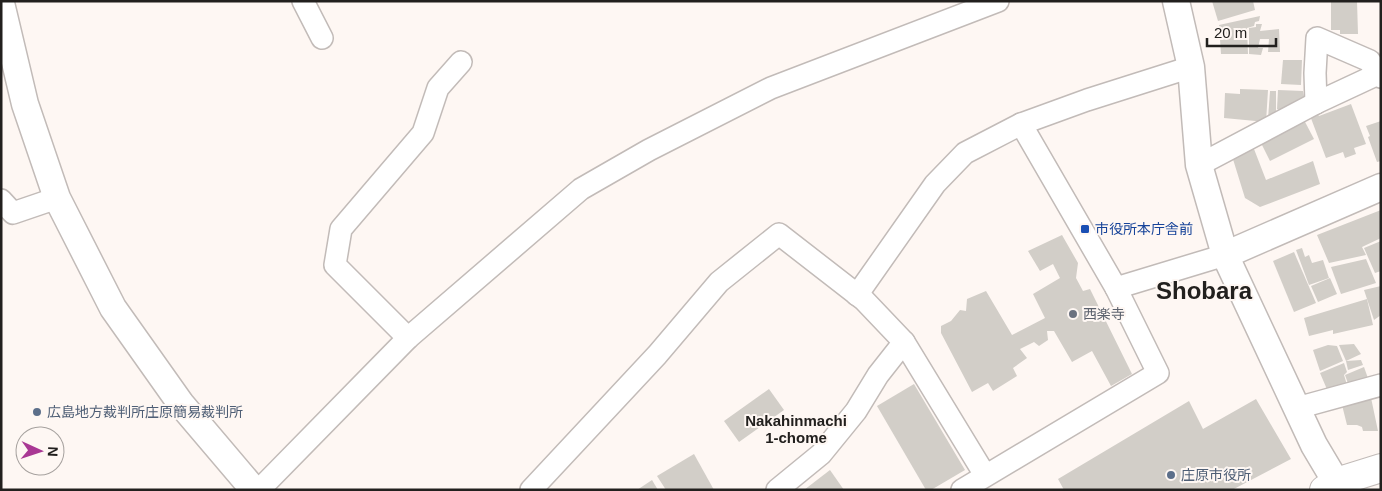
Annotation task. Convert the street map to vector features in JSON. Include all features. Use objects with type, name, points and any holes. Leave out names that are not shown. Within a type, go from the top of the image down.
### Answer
[{"type":"main road","points":[[1334,487],[1381,468]]},
{"type":"street","points":[[302,1],[322,38]]},
{"type":"street","points":[[260,490],[408,338],[580,189],[650,150],[771,88],[997,1]]},
{"type":"street","points":[[1176,1],[1191,67],[1200,165],[1225,255],[1334,487]]},
{"type":"street","points":[[1,3],[25,104],[57,198],[113,308],[181,404],[254,490]]},
{"type":"street","points":[[1200,165],[1316,103],[1379,76],[1370,61],[1318,38],[1314,73],[1316,103]]},
{"type":"street","points":[[408,338],[335,265],[341,229],[423,133],[438,88],[461,62]]},
{"type":"street","points":[[857,296],[935,184],[965,153],[1021,124],[1087,100],[1191,67]]},
{"type":"street","points":[[962,490],[1158,373],[1116,288],[1021,124]]},
{"type":"street","points":[[1116,288],[1225,255],[1381,187]]},
{"type":"street","points":[[1,200],[13,213],[57,198]]},
{"type":"street","points":[[531,490],[657,356],[718,282],[779,234],[857,296],[904,342],[985,475]]},
{"type":"street","points":[[777,490],[821,454],[856,411],[878,375],[904,342]]},
{"type":"street","points":[[1297,408],[1381,385]]},
{"type":"building","points":[[1212,1],[1253,1],[1255,10],[1218,21]]},
{"type":"building","points":[[1331,1],[1357,1],[1358,34],[1340,34],[1340,30],[1331,30]]},
{"type":"building","points":[[1260,16],[1259,21],[1255,22],[1254,26],[1247,28],[1248,54],[1221,54],[1219,25]]},
{"type":"building","points":[[1256,24],[1262,24],[1260,31],[1279,29],[1280,52],[1268,52],[1269,39],[1260,39],[1258,48],[1263,48],[1261,55],[1249,54],[1249,28],[1256,27]]},
{"type":"building","points":[[1283,60],[1302,60],[1301,85],[1281,84]]},
{"type":"building","points":[[1240,89],[1268,90],[1266,122],[1224,118],[1225,93],[1240,94]]},
{"type":"building","points":[[1278,90],[1303,91],[1305,102],[1282,111],[1277,109]]},
{"type":"building","points":[[1270,91],[1276,91],[1276,111],[1268,119]]},
{"type":"building","points":[[1351,104],[1366,144],[1354,148],[1356,154],[1345,158],[1343,152],[1326,158],[1309,113],[1316,110],[1319,116]]},
{"type":"building","points":[[1304,120],[1314,139],[1270,161],[1260,141]]},
{"type":"building","points":[[1381,121],[1381,161],[1377,162],[1366,126]]},
{"type":"building","points":[[1254,149],[1266,180],[1313,161],[1320,184],[1260,207],[1245,198],[1232,156]]},
{"type":"building","points":[[1381,210],[1381,238],[1362,247],[1366,255],[1329,263],[1317,235]]},
{"type":"building","name":"西楽寺","points":[[1062,235],[1078,263],[1076,278],[1083,291],[1090,289],[1132,374],[1111,386],[1092,351],[1072,362],[1054,331],[1047,331],[1048,340],[1039,346],[1034,342],[1020,349],[1027,358],[1013,368],[1017,376],[993,391],[988,383],[972,392],[941,333],[941,326],[951,321],[960,310],[966,311],[967,299],[986,291],[1012,335],[1045,318],[1033,294],[1060,278],[1053,264],[1040,271],[1028,251]]},
{"type":"building","points":[[1381,241],[1381,271],[1375,273],[1364,248]]},
{"type":"building","points":[[1302,248],[1305,257],[1309,255],[1312,263],[1323,260],[1329,278],[1309,285],[1296,250]]},
{"type":"building","points":[[1294,252],[1316,303],[1294,312],[1273,261]]},
{"type":"building","points":[[1366,259],[1376,283],[1341,294],[1331,267]]},
{"type":"building","points":[[1330,278],[1337,294],[1318,302],[1311,286]]},
{"type":"building","points":[[1381,286],[1381,315],[1374,320],[1364,290]]},
{"type":"building","points":[[1367,299],[1373,325],[1333,334],[1333,330],[1309,336],[1304,318]]},
{"type":"building","points":[[1354,344],[1361,354],[1346,361],[1339,345]]},
{"type":"building","points":[[1328,345],[1337,346],[1343,361],[1320,371],[1313,350]]},
{"type":"building","points":[[1361,360],[1363,365],[1348,370],[1346,361]]},
{"type":"building","points":[[1344,363],[1347,372],[1344,375],[1348,388],[1329,394],[1320,373]]},
{"type":"building","points":[[1364,367],[1370,384],[1350,389],[1345,375]]},
{"type":"building","points":[[914,384],[965,470],[931,490],[926,490],[877,406]]},
{"type":"building","points":[[769,389],[784,410],[739,442],[724,421]]},
{"type":"building","points":[[1370,393],[1378,431],[1363,431],[1362,427],[1357,425],[1347,425],[1341,401]]},
{"type":"building","name":"庄原市役所","points":[[1256,399],[1291,459],[1232,490],[1064,490],[1058,479],[1189,401],[1203,429]]},
{"type":"building","points":[[694,454],[714,490],[666,490],[657,476]]},
{"type":"building","points":[[830,470],[844,490],[804,490]]},
{"type":"building","points":[[652,480],[658,490],[637,490]]},
{"type":"place","name":"市役所本庁舎前","points":[[1085,229]]},
{"type":"place","name":"西楽寺","points":[[1073,314]]},
{"type":"place","name":"広島地方裁判所庄原簡易裁判所","points":[[37,412]]},
{"type":"place","name":"庄原市役所","points":[[1171,475]]},
{"type":"district","name":"Shobara","points":[[1204,291]]},
{"type":"district","name":"Nakahinmachi 1-chome","points":[[796,430]]}]
